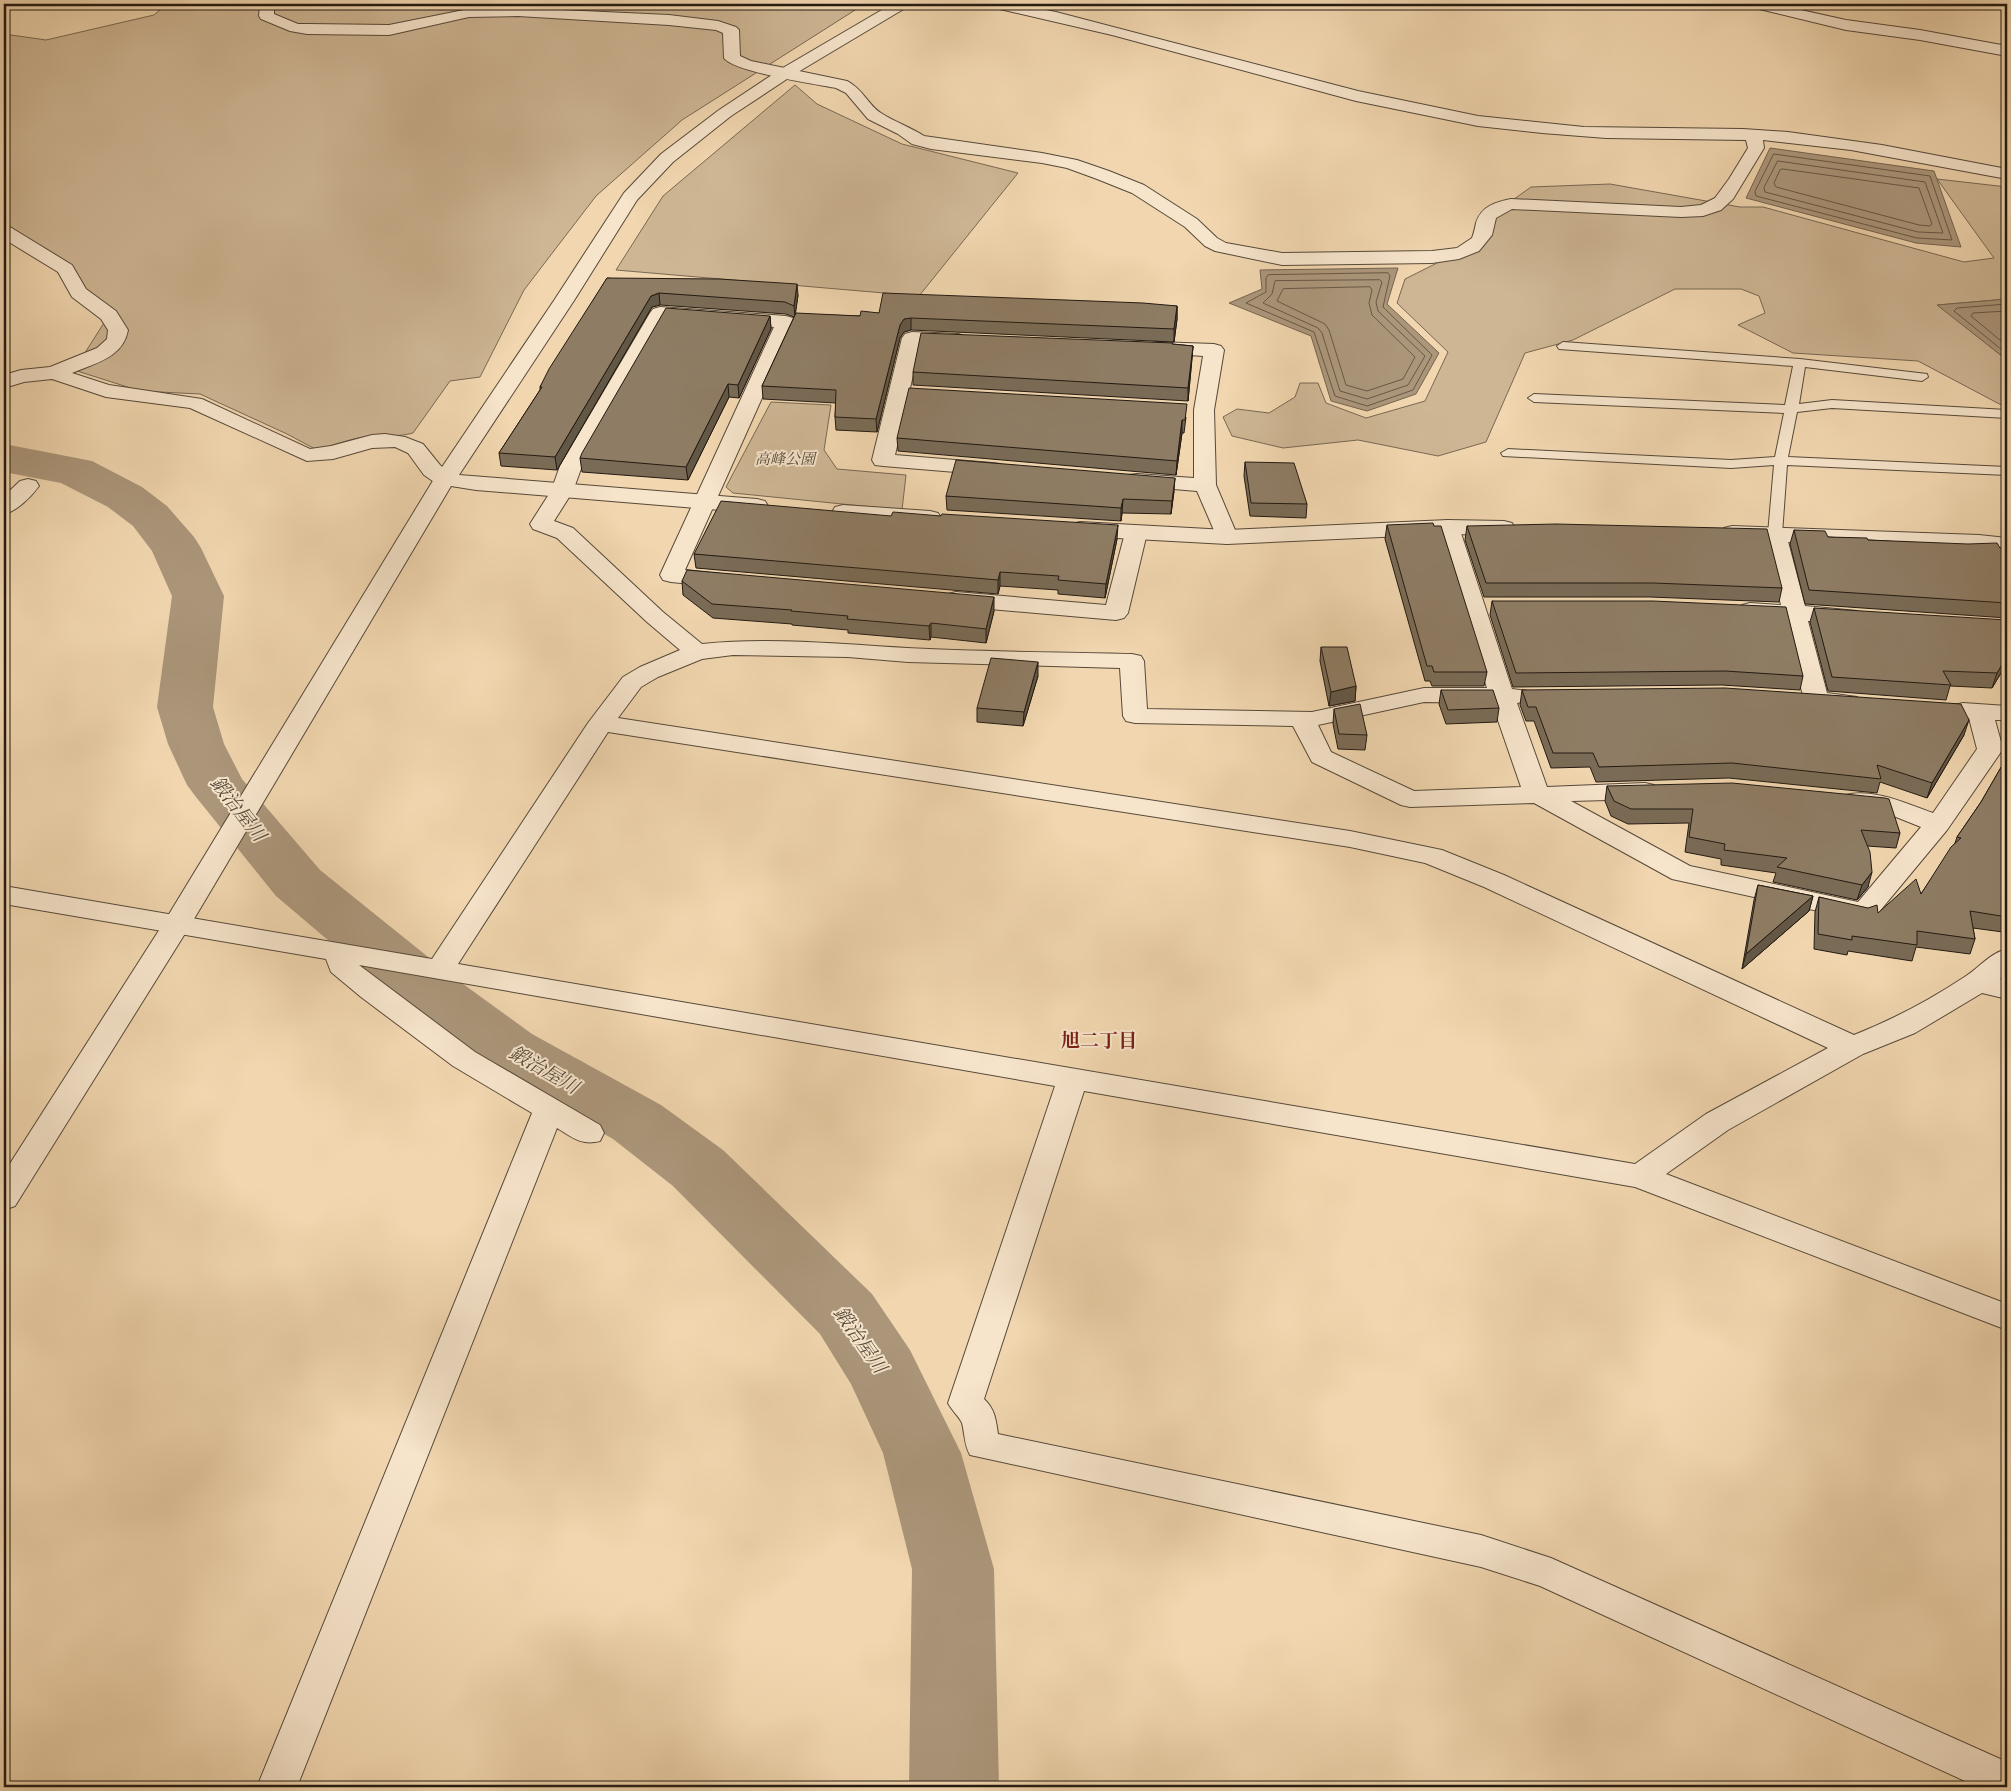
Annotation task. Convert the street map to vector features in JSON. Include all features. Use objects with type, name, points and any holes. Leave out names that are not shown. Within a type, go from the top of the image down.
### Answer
[{"type":"street","points":[[267,4],[266,16],[295,28],[307,30],[340,28],[398,29],[453,16],[487,12],[554,13],[669,20],[718,26],[731,30],[732,58],[746,65],[841,84],[852,90],[874,116],[904,130],[918,140],[931,144],[993,151],[1071,164],[1138,189],[1191,224],[1210,242],[1221,247],[1282,259],[1432,257],[1456,254],[1474,247],[1482,236],[1486,217],[1491,211],[1511,204],[1680,212],[1708,209],[1717,205],[1726,196],[1756,148],[1754,135]]},
{"type":"street","points":[[4,1198],[229,838],[445,479],[630,197],[667,158],[726,112],[787,72],[902,4]]},
{"type":"street","points":[[996,4],[1115,30],[1346,94],[1440,114],[1529,127],[1586,132],[1754,135],[1836,143],[2007,174]]},
{"type":"street","points":[[1756,4],[1846,24],[1920,35],[2007,52]]},
{"type":"street","points":[[4,231],[65,269],[78,293],[109,315],[118,330],[116,341],[104,352],[54,373],[21,376],[4,382]]},
{"type":"street","points":[[697,652],[655,617],[565,532],[541,524],[562,491],[572,466],[660,313],[786,322],[671,575],[740,581]]},
{"type":"street","points":[[980,341],[912,338],[910,393],[883,460],[1010,470]]},
{"type":"street","points":[[1134,347],[1214,350],[1194,410],[1206,486],[1227,538]]},
{"type":"street","points":[[54,373],[106,391],[196,403],[307,455],[320,456],[355,444],[376,440],[396,440],[415,447],[432,469],[445,479],[476,484],[782,508]]},
{"type":"street","points":[[1118,478],[1206,486]]},
{"type":"street","points":[[4,507],[28,486]]},
{"type":"street","points":[[821,511],[949,520]]},
{"type":"street","points":[[1058,527],[1227,538],[1448,527],[1528,529]]},
{"type":"street","points":[[1448,527],[1483,606],[1502,696],[1536,793],[1682,873],[1864,912],[1938,824],[1990,749],[1980,712]]},
{"type":"street","points":[[938,598],[1116,613],[1136,532]]},
{"type":"street","points":[[1716,532],[1978,542],[2007,545]]},
{"type":"street","points":[[1775,534],[1796,612],[1806,699],[1874,704]]},
{"type":"street","points":[[1728,610],[1796,612],[1873,618]]},
{"type":"street","points":[[437,970],[601,723],[632,682],[649,672],[697,652],[733,648],[848,650],[908,655],[1132,661],[1135,716],[1312,719],[1424,695],[1540,696]]},
{"type":"street","points":[[1942,709],[2007,714]]},
{"type":"street","points":[[1302,719],[1321,757],[1410,799],[1536,793],[1671,790]]},
{"type":"street","points":[[601,723],[1358,840],[1432,856],[1588,924],[1853,1047]]},
{"type":"street","points":[[1826,798],[1885,804],[1938,824]]},
{"type":"street","points":[[4,895],[1072,1080],[1640,1176],[2007,1317]]},
{"type":"street","points":[[348,955],[341,965],[371,990],[464,1059],[589,1133]]},
{"type":"street","points":[[1640,1176],[1717,1122],[1853,1047],[1905,1026],[1978,982],[2007,958]]},
{"type":"street","points":[[1978,982],[2007,990]]},
{"type":"street","points":[[1072,1080],[965,1403],[978,1415],[982,1445],[1481,1551],[1551,1574],[2007,1781]]},
{"type":"street","points":[[277,1787],[549,1109]]},
{"type":"lane","points":[[1563,346],[1800,363],[1922,377]]},
{"type":"lane","points":[[1775,534],[1781,461],[1800,363]]},
{"type":"lane","points":[[1534,398],[1791,408],[1832,404],[2007,414]]},
{"type":"lane","points":[[1508,453],[1731,464],[1781,461],[2007,471]]},
{"type":"green space","points":[[167,4],[863,5],[682,120],[596,196],[524,290],[480,377],[450,381],[413,433],[363,437],[317,450],[200,394],[140,391],[74,370],[109,315],[22,243],[4,232],[4,34],[46,40],[154,15]]},
{"type":"green space","points":[[795,85],[817,104],[902,144],[1018,173],[919,296],[616,270],[663,196]]},
{"type":"green space","points":[[1937,179],[2007,187],[2007,299],[1938,305],[2007,360],[2007,408],[1918,361],[1793,353],[1738,325],[1765,313],[1759,296],[1741,289],[1675,289],[1573,340],[1525,353],[1486,442],[1438,456],[1358,440],[1283,448],[1232,436],[1223,417],[1237,409],[1269,413],[1295,397],[1300,383],[1318,383],[1326,403],[1366,418],[1425,401],[1448,352],[1397,303],[1405,279],[1443,260],[1480,247],[1496,212],[1531,187],[1610,184],[1740,207],[1763,207],[1964,262],[1994,258]]},
{"type":"green space","name":"高峰公園","points":[[771,402],[831,405],[824,450],[837,469],[906,475],[902,510],[733,493],[726,487]]},
{"type":"water","points":[[1770,148],[1934,171],[1961,247],[1916,243],[1746,198]]},
{"type":"water","points":[[1398,268],[1387,304],[1439,353],[1416,394],[1367,411],[1331,401],[1311,336],[1229,303],[1262,289],[1260,270]]},
{"type":"water","points":[[2007,299],[2007,360],[1937,305]]},
{"type":"building","points":[[607,278],[719,279],[797,284],[794,306],[785,302],[659,293],[651,296],[555,457],[499,453],[542,387],[540,387],[549,369]]},
{"type":"building","points":[[883,293],[1177,306],[1174,329],[904,319],[900,325],[876,419],[835,417],[836,390],[762,386],[796,313],[860,316],[861,311],[879,313]]},
{"type":"building","points":[[666,308],[770,316],[738,385],[728,384],[686,467],[580,458],[582,453]]},
{"type":"building","points":[[921,333],[1173,343],[1193,346],[1188,388],[913,372]]},
{"type":"building","points":[[909,388],[1187,404],[1185,420],[1182,420],[1177,461],[897,438]]},
{"type":"building","points":[[956,460],[1175,478],[1172,501],[1123,499],[1121,508],[946,496]]},
{"type":"building","points":[[1245,462],[1294,463],[1307,504],[1251,503]]},
{"type":"building","points":[[721,501],[891,516],[893,512],[1118,525],[1106,584],[1058,580],[1059,576],[1000,572],[998,580],[694,554]]},
{"type":"building","points":[[1433,523],[1434,526],[1441,526],[1487,672],[1434,672],[1432,666],[1427,666],[1387,525]]},
{"type":"building","points":[[1556,524],[1767,529],[1782,588],[1653,583],[1486,583],[1467,526]]},
{"type":"building","points":[[1794,530],[1825,531],[1828,537],[1867,538],[1868,540],[1968,544],[1997,543],[2000,548],[2007,548],[2007,603],[1809,590]]},
{"type":"building","points":[[687,570],[994,597],[986,629],[931,623],[929,626],[847,619],[848,616],[712,604],[682,581]]},
{"type":"building","points":[[1492,601],[1653,601],[1786,607],[1803,676],[1725,671],[1516,673]]},
{"type":"building","points":[[1814,608],[2007,620],[2007,656],[1997,673],[1943,671],[1951,685],[1832,677]]},
{"type":"building","points":[[1321,647],[1347,647],[1356,686],[1331,692]]},
{"type":"building","points":[[991,658],[1038,662],[1024,712],[977,708]]},
{"type":"building","points":[[1725,688],[1961,704],[1969,720],[1932,783],[1877,765],[1881,779],[1732,763],[1599,767],[1593,753],[1553,753],[1536,707],[1528,707],[1522,690]]},
{"type":"building","points":[[1441,690],[1493,690],[1499,708],[1448,710]]},
{"type":"building","points":[[1360,704],[1367,735],[1339,734],[1334,709]]},
{"type":"building","points":[[2007,757],[2007,881],[2004,880],[2007,917],[1970,911],[1975,939],[1917,931],[1917,945],[1852,936],[1852,940],[1818,934],[1819,897],[1868,908],[1877,905],[1878,913],[1916,879],[1921,894],[1951,847],[1961,838],[1957,837],[1981,802]]},
{"type":"building","points":[[1732,783],[1889,799],[1900,833],[1861,830],[1870,852],[1872,872],[1862,885],[1777,867],[1787,858],[1724,850],[1725,844],[1689,837],[1693,809],[1631,809],[1614,801],[1607,786]]},
{"type":"building","points":[[1758,885],[1813,896],[1746,954]]},
{"type":"waterway","name":"鍛治屋川","points":[[4,458],[75,471],[125,497],[150,516],[176,548],[198,596],[185,707],[196,744],[216,785],[298,883],[425,988],[509,1050],[637,1122],[698,1168],[846,1314],[883,1371],[922,1453],[953,1569],[954,1787]]},
{"type":"district","name":"旭二丁目","points":[[1099,1041]]}]
